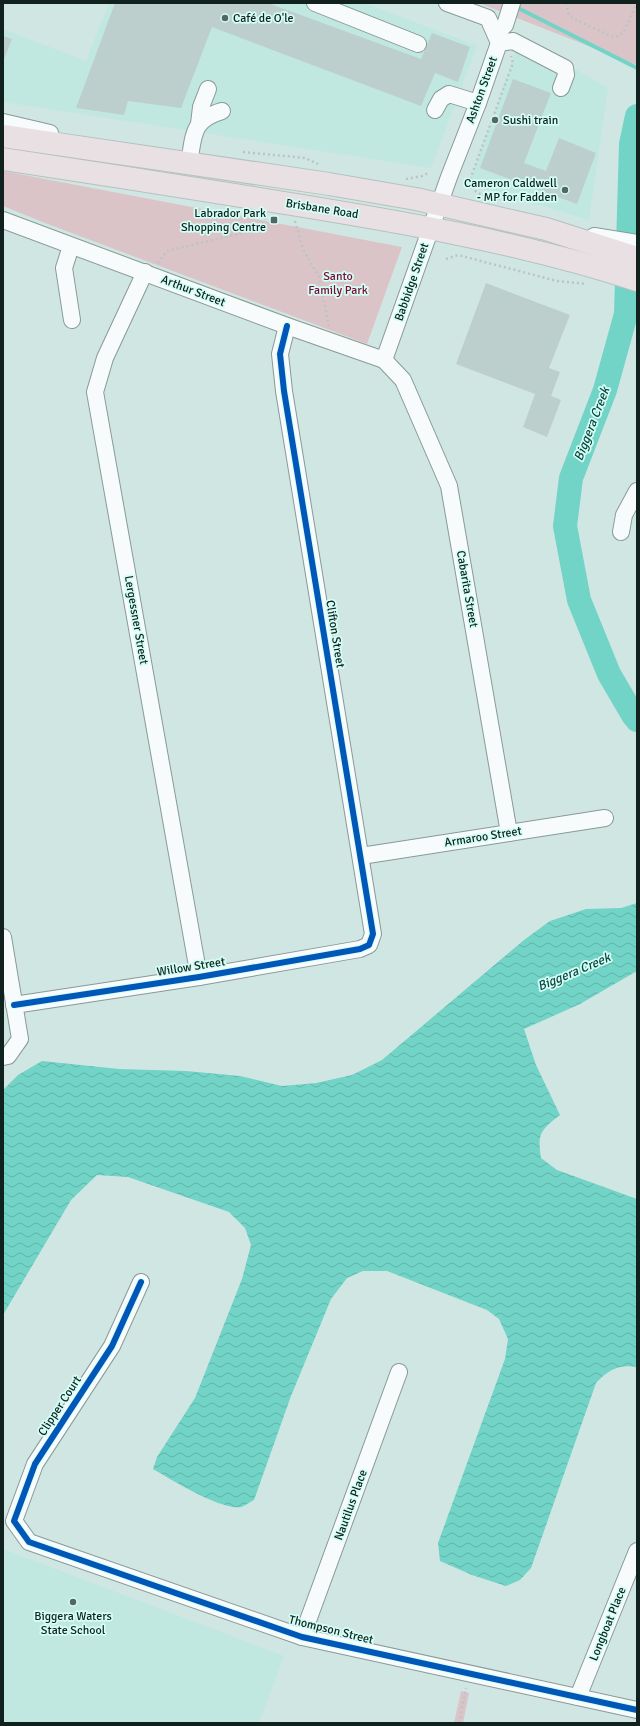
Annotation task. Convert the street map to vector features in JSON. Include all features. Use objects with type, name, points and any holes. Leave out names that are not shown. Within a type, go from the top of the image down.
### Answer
[{"type":"highway","points":[[3,136],[329,184],[439,204],[597,241],[637,258]]},
{"type":"highway","name":"Brisbane Road","points":[[3,159],[306,206],[431,229],[530,250],[595,276],[637,280]]},
{"type":"street","points":[[315,3],[418,44]]},
{"type":"street","points":[[447,3],[488,18],[503,40],[565,68],[566,75],[560,88]]},
{"type":"street","name":"Ashton Street","points":[[439,204],[503,40],[504,26],[511,8]]},
{"type":"street","points":[[199,124],[201,107],[208,89]]},
{"type":"street","points":[[435,110],[441,99],[449,94],[478,103]]},
{"type":"street","points":[[189,163],[195,131],[199,124],[208,115],[222,111]]},
{"type":"street","points":[[3,122],[52,133],[98,150]]},
{"type":"street","name":"Babbidge Street","points":[[384,360],[439,204]]},
{"type":"street","name":"Arthur Street","points":[[3,220],[287,326],[384,360]]},
{"type":"street","points":[[597,241],[637,243]]},
{"type":"street","points":[[71,246],[64,268],[72,320]]},
{"type":"street","name":"Lergessner Street","points":[[145,272],[105,358],[95,392],[199,977]]},
{"type":"street","name":"Clifton Street","points":[[287,326],[280,354],[284,392],[373,934],[369,945]]},
{"type":"street","name":"Cabarita Street","points":[[384,360],[403,380],[449,486],[509,833]]},
{"type":"street","points":[[621,532],[624,515],[637,491]]},
{"type":"street","name":"Armaroo Street","points":[[361,856],[605,818]]},
{"type":"street","points":[[3,937],[20,1039],[8,1056],[3,1057]]},
{"type":"street","name":"Willow Street","points":[[14,1005],[199,977],[360,949],[369,945]]},
{"type":"street","name":"Clipper Court","points":[[29,1542],[14,1521],[35,1464],[112,1346],[141,1282]]},
{"type":"street","name":"Nautilus Place","points":[[302,1637],[399,1372]]},
{"type":"street","name":"Thompson Street","points":[[29,1542],[302,1637],[637,1710]]},
{"type":"street","name":"Longboat Place","points":[[578,1697],[637,1551]]},
{"type":"path","points":[[566,3],[568,13],[572,18],[616,37],[624,33],[637,3]]},
{"type":"path","points":[[503,40],[512,57],[513,63],[471,177],[470,185],[477,192],[505,200]]},
{"type":"path","points":[[145,272],[156,267],[167,251],[255,230],[263,223],[266,216]]},
{"type":"path","points":[[295,221],[303,249],[319,277],[333,342]]},
{"type":"path","points":[[446,259],[458,255],[557,281],[595,276]]},
{"type":"path","points":[[458,1723],[469,1673]]},
{"type":"shaded area","points":[[109,3],[365,3],[477,46],[431,168],[3,102],[3,29],[86,61]]},
{"type":"shaded area","points":[[520,38],[608,88],[589,220],[469,184]]},
{"type":"shaded area","name":"Biggera Waters State School","points":[[3,1549],[284,1656],[259,1723],[3,1723]]},
{"type":"green space","points":[[479,3],[637,3],[637,65]]},
{"type":"green space","name":"Santo Family Park","points":[[3,171],[402,247],[367,344],[3,206]]},
{"type":"green space","points":[[461,1691],[469,1693],[463,1723],[454,1723]]},
{"type":"water","points":[[637,903],[637,971],[580,1004],[524,1029],[536,1065],[560,1115],[548,1125],[540,1137],[541,1158],[557,1170],[637,1199],[637,1367],[619,1367],[610,1371],[596,1383],[531,1568],[520,1580],[506,1586],[472,1575],[440,1561],[438,1543],[505,1359],[508,1339],[499,1319],[487,1310],[387,1271],[363,1271],[347,1278],[331,1299],[291,1396],[254,1500],[241,1507],[232,1507],[209,1499],[153,1469],[157,1457],[195,1398],[242,1279],[251,1245],[245,1228],[229,1212],[128,1177],[97,1175],[71,1200],[3,1315],[3,1090],[18,1075],[42,1061],[119,1069],[186,1071],[240,1076],[282,1086],[316,1083],[352,1075],[382,1060],[524,940],[550,921],[586,909],[621,908]]},
{"type":"building","points":[[115,3],[268,3],[421,59],[432,33],[470,47],[458,82],[435,73],[421,106],[212,27],[181,108],[128,101],[124,115],[76,108]]},
{"type":"building","points":[[3,36],[12,39],[3,62]]},
{"type":"building","points":[[513,79],[551,93],[524,163],[546,171],[559,138],[596,153],[577,204],[480,168]]},
{"type":"building","points":[[486,283],[570,315],[549,368],[560,372],[551,396],[561,400],[547,437],[523,427],[535,394],[456,364]]},
{"type":"waterway","points":[[514,6],[637,68]]},
{"type":"waterway","name":"Biggera Creek","points":[[637,116],[631,144],[626,314],[605,390],[571,478],[565,526],[579,600],[609,674],[637,720]]},
{"type":"cycle path","points":[[14,1005],[199,977],[360,949],[369,945],[373,934],[284,391],[280,354],[287,326]]},
{"type":"cycle path","points":[[141,1282],[112,1346],[35,1464],[14,1521],[29,1542],[302,1637],[637,1710]]},
{"type":"place","name":"Café de O'le","points":[[225,18]]},
{"type":"place","name":"Sushi train","points":[[495,120]]},
{"type":"place","name":"Cameron Caldwell - MP for Fadden","points":[[565,190]]},
{"type":"place","name":"Labrador Park Shopping Centre","points":[[274,220]]},
{"type":"place","name":"Biggera Waters State School","points":[[73,1602]]}]
